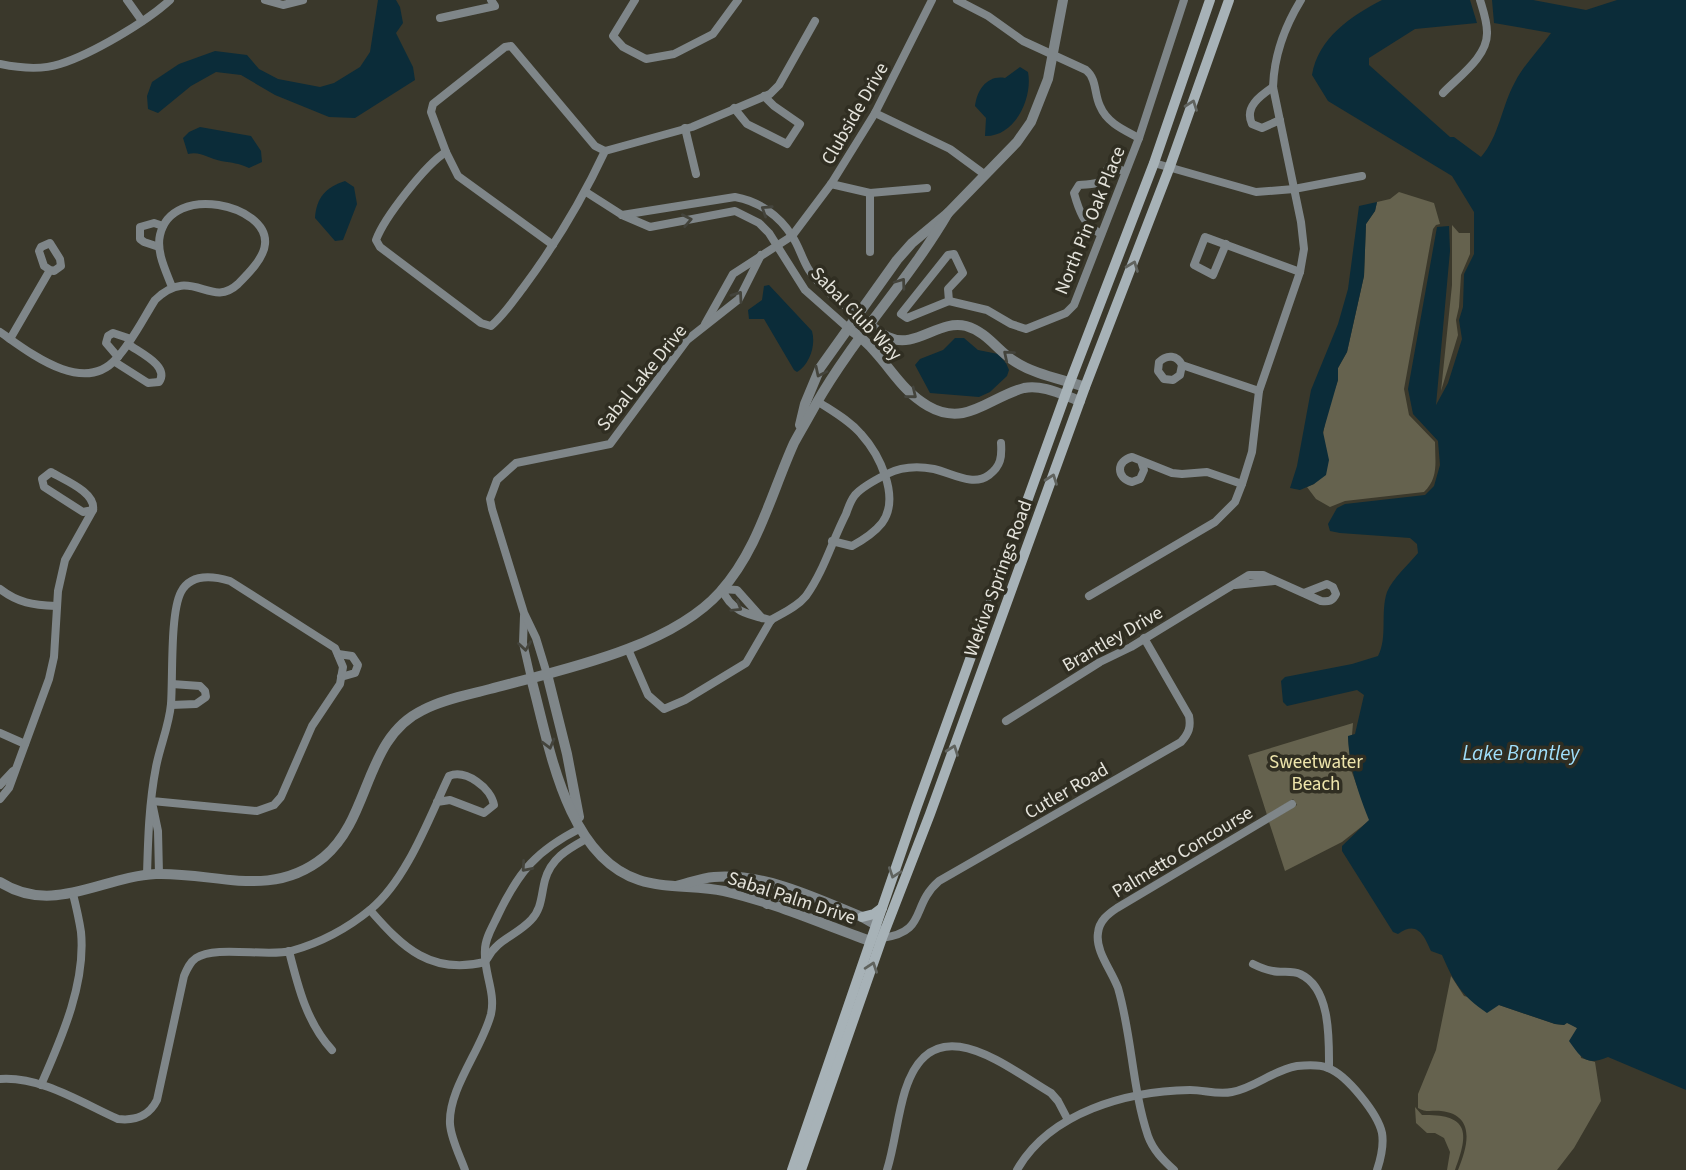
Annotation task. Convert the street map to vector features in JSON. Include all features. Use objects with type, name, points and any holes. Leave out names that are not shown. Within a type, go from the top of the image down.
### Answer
[{"type":"main road","name":"Wekiva Springs Road","points":[[792,1170],[916,809],[1070,382],[1154,163],[1210,0]]},
{"type":"main road","name":"Wekiva Springs Road","points":[[801,1170],[882,938],[930,814],[1085,387],[1169,169],[1229,0]]},
{"type":"main road","points":[[950,720],[963,724]]},
{"type":"main road","points":[[916,809],[930,814]]},
{"type":"main road","points":[[862,917],[874,914],[882,908]]},
{"type":"street","points":[[127,0],[142,21]]},
{"type":"street","points":[[0,64],[37,68],[59,65],[142,21],[170,0]]},
{"type":"street","points":[[265,0],[283,5],[303,0]]},
{"type":"street","points":[[440,18],[495,6],[491,0]]},
{"type":"street","points":[[635,0],[613,36],[623,47],[646,59],[674,54],[713,34],[738,0]]},
{"type":"street","name":"Clubside Drive","points":[[792,236],[831,184],[875,113],[932,0]]},
{"type":"street","points":[[957,0],[989,16],[1023,41],[1090,73],[1100,107],[1112,123],[1139,138]]},
{"type":"street","points":[[795,442],[805,404],[820,368],[897,260],[912,243],[948,213],[1017,142],[1031,122],[1048,79],[1063,0]]},
{"type":"street","name":"North Pin Oak Place","points":[[949,301],[987,310],[1026,329],[1066,313],[1074,305],[1139,138],[1184,0]]},
{"type":"street","points":[[1089,596],[1214,522],[1235,502],[1242,484],[1252,452],[1259,391],[1300,272],[1304,249],[1273,88],[1274,66],[1288,25],[1301,0]]},
{"type":"street","points":[[1443,93],[1475,60],[1486,42],[1486,20],[1480,0]]},
{"type":"street","points":[[553,245],[458,176],[431,112],[433,104],[505,47],[511,46],[594,146],[605,151],[685,128],[764,96],[779,85],[815,21]]},
{"type":"street","points":[[1273,88],[1251,106],[1249,117],[1252,124],[1262,128],[1280,120]]},
{"type":"street","points":[[734,108],[747,124],[787,144],[800,124],[764,96]]},
{"type":"street","points":[[875,113],[950,149],[985,173]]},
{"type":"street","points":[[685,128],[696,174]]},
{"type":"street","points":[[446,152],[422,175],[380,228],[376,240],[380,247],[481,323],[491,326],[516,297],[553,245],[586,192],[605,151]]},
{"type":"street","points":[[1154,163],[1256,192],[1294,189],[1362,176]]},
{"type":"street","points":[[1101,234],[1083,219],[1074,192],[1079,186],[1097,184],[1103,179],[1109,166],[1125,171]]},
{"type":"street","points":[[831,184],[870,193],[927,188]]},
{"type":"street","name":"Sabal Club Way","points":[[586,192],[622,215],[650,227],[735,211],[759,223],[778,245],[805,290],[877,353],[908,394],[931,408],[954,415],[973,411],[1024,388],[1039,387],[1080,401]]},
{"type":"street","points":[[870,193],[870,252]]},
{"type":"street","name":"Sabal Club Way","points":[[622,215],[735,197],[748,199],[778,218],[820,283],[857,315],[890,338],[903,340],[919,337],[946,326],[965,326],[986,335],[1022,365],[1085,387]]},
{"type":"street","points":[[0,332],[53,368],[71,373],[102,369],[116,360],[155,300],[172,287],[194,285],[208,292],[219,293],[237,285],[263,254],[266,242],[257,222],[220,204],[207,202],[178,211],[163,226],[159,247],[172,287]]},
{"type":"street","points":[[0,882],[9,888],[50,895],[74,894],[159,874],[251,882],[295,875],[325,856],[342,837],[354,818],[377,760],[400,726],[417,712],[435,704],[628,649],[695,614],[722,589],[754,544],[795,442],[817,401],[928,246],[948,213]]},
{"type":"street","points":[[159,247],[140,239],[140,227],[154,223],[163,226]]},
{"type":"street","name":"Sabal Lake Drive","points":[[704,326],[733,274],[792,236]]},
{"type":"street","points":[[1226,244],[1213,275],[1194,265],[1205,237],[1226,244],[1300,272]]},
{"type":"street","points":[[954,254],[963,273],[948,289],[949,301],[907,318],[901,314],[948,255],[954,254]]},
{"type":"street","name":"Sabal Lake Drive","points":[[547,674],[536,638],[524,613],[492,509],[490,499],[497,480],[516,463],[610,444],[687,340],[739,299],[761,255]]},
{"type":"street","points":[[10,339],[50,270]]},
{"type":"street","points":[[113,333],[159,366],[163,378],[159,382],[148,383],[116,360],[106,342],[108,336],[113,333]]},
{"type":"street","points":[[1182,365],[1259,391]]},
{"type":"street","points":[[817,401],[859,432],[887,474],[888,503],[884,520],[869,536],[852,546],[832,541]]},
{"type":"street","points":[[722,589],[727,601],[737,609],[766,619],[793,607],[804,598],[825,564],[832,541],[855,495],[887,474],[910,467],[932,469],[982,481],[997,469],[1002,456],[1001,443]]},
{"type":"street","points":[[1141,461],[1182,474],[1208,472],[1242,484]]},
{"type":"street","points":[[0,799],[9,788],[43,699],[54,657],[56,606],[65,560],[93,510],[94,506],[91,498],[74,485],[51,472],[44,477],[41,482],[44,487],[83,512],[93,510]]},
{"type":"street","points":[[147,875],[148,831],[156,767],[171,705],[176,607],[186,586],[202,577],[212,576],[230,581],[335,648],[343,667],[340,684],[312,726],[281,797],[274,805],[257,811],[152,801]]},
{"type":"street","name":"Brantley Drive","points":[[1006,721],[1100,662],[1235,585],[1250,579],[1276,582],[1304,593]]},
{"type":"street","points":[[0,589],[29,605],[56,606]]},
{"type":"street","points":[[722,589],[737,590],[766,619]]},
{"type":"street","name":"Sabal Lake Drive","points":[[524,613],[523,643],[531,678]]},
{"type":"street","points":[[628,649],[648,695],[664,709],[685,700],[746,663],[759,645],[766,619]]},
{"type":"street","name":"Cutler Road","points":[[882,938],[898,936],[913,926],[923,899],[939,881],[1181,742],[1188,735],[1189,716],[1144,638]]},
{"type":"street","points":[[338,654],[352,656],[358,666],[355,673],[341,677]]},
{"type":"street","name":"Sabal Palm Drive","points":[[547,674],[567,754],[581,828]]},
{"type":"street","name":"Sabal Palm Drive","points":[[531,678],[565,796],[586,839],[609,864],[625,874],[656,884],[676,886],[722,890],[870,941],[882,938],[876,925],[862,917],[771,883],[729,876],[710,877],[676,886]]},
{"type":"street","points":[[171,705],[196,704],[206,697],[200,685],[172,684]]},
{"type":"street","points":[[0,733],[24,744]]},
{"type":"street","points":[[0,785],[15,769]]},
{"type":"street","points":[[0,1079],[17,1078],[41,1085],[118,1119],[128,1120],[147,1114],[157,1100],[184,976],[192,962],[206,953],[289,951],[321,941],[370,910],[398,879],[449,776],[461,773],[467,775],[489,794],[494,805],[484,813],[450,800],[437,802]]},
{"type":"street","points":[[152,801],[158,831],[159,874]]},
{"type":"street","name":"Palmetto Concourse","points":[[1174,1170],[1152,1145],[1138,1096],[1123,1006],[1098,939],[1098,930],[1102,920],[1117,908],[1292,804]]},
{"type":"street","points":[[465,1170],[450,1122],[453,1102],[486,1032],[492,1009],[491,987],[485,962],[489,935],[519,874],[549,845],[581,828]]},
{"type":"street","points":[[370,910],[392,935],[415,954],[436,962],[466,967],[485,962],[492,948],[500,940],[526,924],[540,908],[545,879],[557,858],[586,839]]},
{"type":"street","points":[[766,904],[785,892],[797,892]]},
{"type":"street","points":[[41,1085],[66,1024],[79,970],[81,933],[74,894]]},
{"type":"street","points":[[289,951],[308,1012],[320,1037],[332,1050]]},
{"type":"street","points":[[1253,964],[1274,971],[1298,972],[1308,978],[1317,990],[1326,1011],[1329,1068]]},
{"type":"street","points":[[887,1170],[902,1101],[915,1068],[925,1055],[949,1044],[982,1052],[1051,1093],[1068,1119]]},
{"type":"street","points":[[1017,1170],[1038,1144],[1068,1119],[1092,1109],[1138,1096],[1192,1090],[1219,1094],[1233,1092],[1280,1071],[1295,1066],[1313,1065],[1329,1068],[1342,1076],[1378,1124],[1382,1144],[1377,1170]]},
{"type":"green space","points":[[1399,192],[1434,203],[1440,224],[1433,229],[1404,389],[1409,415],[1435,442],[1434,475],[1424,492],[1345,501],[1330,507],[1316,499],[1307,487],[1314,484],[1327,412],[1338,380],[1338,368],[1347,352],[1364,276],[1366,224],[1375,211],[1377,202],[1390,199]]},
{"type":"green space","points":[[1452,225],[1459,233],[1470,233],[1470,254],[1461,275],[1456,320],[1458,335],[1441,391],[1452,285]]},
{"type":"green space","name":"Sweetwater Beach","points":[[1353,723],[1352,735],[1348,737],[1351,770],[1370,820],[1342,842],[1285,871],[1269,822],[1297,805],[1293,799],[1267,815],[1248,755]]},
{"type":"green space","points":[[1451,976],[1464,996],[1555,1024],[1564,1025],[1567,1022],[1577,1028],[1581,1058],[1595,1062],[1601,1101],[1574,1148],[1557,1170],[1458,1170],[1466,1142],[1464,1125],[1452,1114],[1418,1108],[1418,1094],[1436,1050]]},
{"type":"green space","points":[[1415,1107],[1422,1115],[1449,1118],[1461,1128],[1463,1145],[1455,1170],[1447,1170],[1450,1152],[1444,1138],[1435,1133],[1427,1133],[1416,1123]]},
{"type":"water","points":[[378,0],[396,0],[400,7],[403,23],[396,33],[413,67],[415,80],[355,118],[329,117],[275,95],[241,75],[216,72],[191,86],[158,113],[148,109],[147,96],[152,82],[179,64],[215,51],[247,55],[259,69],[278,79],[320,87],[334,83],[360,67],[370,52]]},
{"type":"water","name":"Lake Brantley","points":[[1382,0],[1470,0],[1477,23],[1415,29],[1369,58],[1369,65],[1450,137],[1454,137],[1481,157],[1492,140],[1515,82],[1551,33],[1494,23],[1492,0],[1533,0],[1586,10],[1617,0],[1686,0],[1686,1090],[1608,1057],[1594,1061],[1585,1059],[1569,1041],[1577,1028],[1567,1023],[1555,1024],[1499,1005],[1487,1013],[1465,995],[1442,955],[1431,951],[1419,931],[1410,928],[1398,934],[1393,932],[1342,851],[1342,846],[1369,820],[1355,779],[1348,736],[1355,734],[1364,695],[1357,690],[1287,706],[1283,702],[1281,681],[1285,677],[1352,664],[1378,656],[1381,649],[1387,592],[1418,553],[1417,544],[1410,538],[1330,531],[1328,524],[1337,508],[1345,504],[1425,495],[1434,486],[1440,465],[1438,441],[1413,414],[1408,389],[1437,227],[1449,226],[1450,251],[1436,405],[1448,383],[1462,339],[1459,320],[1463,307],[1464,274],[1474,254],[1474,212],[1452,176],[1328,101],[1312,75],[1315,62],[1329,39],[1348,21]]},
{"type":"water","points":[[1020,67],[1028,72],[1029,82],[1025,104],[1020,114],[1005,130],[996,135],[985,136],[986,118],[975,106],[978,94],[988,81],[1005,78]]},
{"type":"water","points":[[200,127],[251,136],[261,151],[262,162],[249,168],[201,154],[188,154],[183,138]]},
{"type":"water","points":[[345,181],[354,187],[357,204],[343,240],[335,241],[315,218],[317,205],[323,194],[332,186]]},
{"type":"water","points":[[1377,202],[1375,211],[1366,224],[1364,276],[1347,352],[1338,368],[1338,380],[1323,432],[1329,460],[1326,475],[1300,490],[1290,488],[1297,466],[1311,390],[1338,324],[1348,289],[1359,206]]},
{"type":"water","points":[[769,285],[812,331],[811,354],[802,369],[797,372],[764,319],[749,319],[748,310],[762,300],[764,286]]},
{"type":"water","points":[[955,338],[964,338],[978,350],[998,354],[1009,370],[1007,376],[990,392],[979,397],[930,393],[915,365],[920,359],[943,350]]}]
